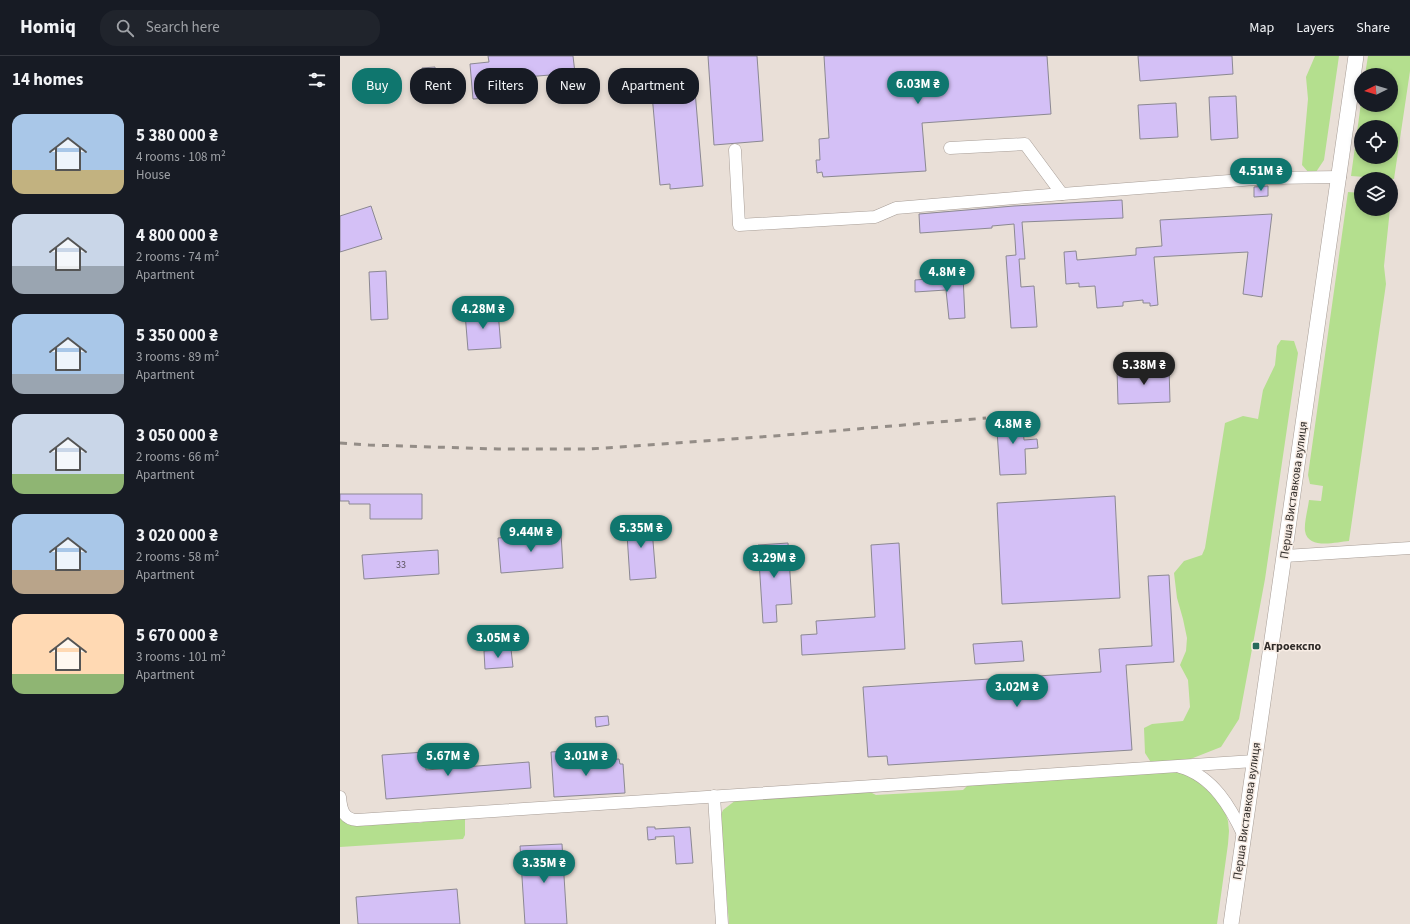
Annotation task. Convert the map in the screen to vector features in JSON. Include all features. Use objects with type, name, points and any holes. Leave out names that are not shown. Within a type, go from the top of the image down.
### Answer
[{"type":"main road","name":"Перша Виставкова вулиця","points":[[1231,924],[1340,177],[1356,56]]},
{"type":"street","points":[[950,148],[1025,144],[1062,194]]},
{"type":"street","points":[[735,150],[739,225],[875,217],[896,208],[1062,194],[1268,178],[1340,177]]},
{"type":"street","points":[[1285,556],[1410,548]]},
{"type":"street","points":[[340,797],[344,815],[357,820],[1254,761]]},
{"type":"street","points":[[1177,766],[1196,774],[1215,789],[1230,810],[1244,836]]},
{"type":"street","points":[[714,796],[722,924]]},
{"type":"green space","points":[[1315,56],[1339,56],[1324,160],[1316,172],[1309,173],[1302,165],[1308,99],[1306,77]]},
{"type":"green space","points":[[1368,56],[1410,56],[1410,71],[1398,152],[1398,120],[1359,120],[1360,112],[1398,112],[1398,68],[1366,68]]},
{"type":"green space","points":[[1354,154],[1354,164],[1396,164],[1395,172],[1354,172],[1354,176],[1351,176]]},
{"type":"green space","points":[[1348,192],[1354,192],[1354,216],[1389,216],[1384,266],[1386,284],[1349,541],[1323,544],[1311,541],[1307,537],[1305,527],[1309,500],[1321,501],[1323,486],[1310,484],[1308,475]]},
{"type":"green space","points":[[1281,340],[1294,341],[1298,353],[1265,579],[1239,719],[1221,747],[1188,760],[1152,764],[1145,753],[1144,728],[1152,724],[1183,721],[1190,707],[1188,680],[1180,665],[1186,651],[1187,638],[1177,598],[1174,573],[1184,561],[1202,555],[1205,548],[1225,423],[1243,416],[1258,419],[1263,390],[1275,365],[1277,346]]},
{"type":"green space","points":[[1174,772],[1189,774],[1215,797],[1225,812],[1228,821],[1228,844],[1217,924],[729,924],[720,817],[723,810],[736,800],[866,790],[876,795],[963,790],[969,784]]},
{"type":"green space","points":[[340,816],[352,824],[362,826],[408,822],[420,823],[433,819],[465,819],[465,835],[463,839],[340,847]]},
{"type":"building","points":[[488,56],[573,56],[574,68],[546,68],[546,75],[538,76],[538,68],[474,68],[473,99],[470,64],[489,62]]},
{"type":"building","points":[[708,56],[757,56],[763,141],[714,145]]},
{"type":"building","points":[[824,56],[1047,56],[1051,114],[922,123],[926,171],[823,177],[822,172],[817,173],[816,160],[820,160],[819,139],[829,138]]},
{"type":"building","points":[[1138,56],[1232,56],[1233,74],[1140,81]]},
{"type":"building","points":[[1236,96],[1238,138],[1211,140],[1209,97]]},
{"type":"building","points":[[1176,103],[1178,137],[1140,139],[1138,105]]},
{"type":"building","points":[[653,104],[696,104],[703,186],[670,189],[670,184],[660,185]]},
{"type":"building","points":[[1268,186],[1268,196],[1254,197],[1254,187]]},
{"type":"building","points":[[1122,200],[1123,218],[1022,222],[1025,259],[1019,259],[1021,287],[1034,286],[1037,327],[1011,328],[1006,256],[1016,255],[1014,224],[992,226],[992,228],[920,233],[919,214],[1014,206]]},
{"type":"building","points":[[371,206],[382,239],[340,252],[340,216]]},
{"type":"building","points":[[1272,214],[1262,297],[1243,294],[1248,252],[1154,257],[1158,305],[1150,306],[1150,303],[1143,303],[1143,300],[1123,302],[1123,306],[1097,308],[1095,286],[1079,287],[1079,283],[1066,284],[1064,252],[1076,251],[1077,260],[1136,255],[1136,248],[1162,246],[1160,220]]},
{"type":"building","points":[[386,271],[388,319],[371,320],[369,272]]},
{"type":"building","points":[[963,276],[965,318],[949,319],[946,290],[915,292],[915,280]]},
{"type":"building","points":[[498,311],[501,348],[468,350],[465,313]]},
{"type":"building","points":[[1169,367],[1170,402],[1118,404],[1117,369]]},
{"type":"building","points":[[1022,414],[1024,440],[1037,439],[1038,448],[1025,449],[1026,474],[1000,475],[996,416]]},
{"type":"building","points":[[340,494],[422,494],[422,519],[370,519],[370,504],[349,504],[349,501],[340,501]]},
{"type":"building","points":[[1115,496],[1120,598],[1002,604],[997,503]]},
{"type":"building","points":[[651,517],[656,578],[630,580],[626,519]]},
{"type":"building","points":[[561,533],[563,568],[501,573],[498,538]]},
{"type":"building","points":[[788,543],[792,604],[776,605],[777,622],[763,623],[758,545]]},
{"type":"building","points":[[899,543],[905,649],[802,655],[801,635],[817,634],[816,621],[875,617],[871,545]]},
{"type":"building","points":[[438,550],[439,574],[364,579],[362,555]]},
{"type":"building","points":[[1169,575],[1174,662],[1126,665],[1132,750],[888,765],[887,756],[868,757],[863,687],[1101,672],[1099,649],[1152,646],[1148,576]]},
{"type":"building","points":[[1022,641],[1024,661],[975,664],[973,644]]},
{"type":"building","points":[[511,649],[513,667],[485,669],[484,651]]},
{"type":"building","points":[[608,716],[609,725],[596,727],[595,717]]},
{"type":"building","points":[[565,751],[566,762],[619,759],[620,764],[623,764],[625,793],[554,797],[551,752]]},
{"type":"building","points":[[425,752],[426,770],[529,762],[531,788],[386,799],[382,755]]},
{"type":"building","points":[[647,827],[655,827],[655,829],[690,827],[693,863],[676,864],[674,836],[655,837],[656,839],[648,840]]},
{"type":"building","points":[[562,844],[567,924],[525,924],[520,846]]},
{"type":"building","points":[[457,889],[460,924],[358,924],[356,897]]},
{"type":"railway","points":[[340,443],[498,449],[590,449],[774,436],[986,418]]},
{"type":"place","name":"Агроекспо","points":[[1256,646]]}]
